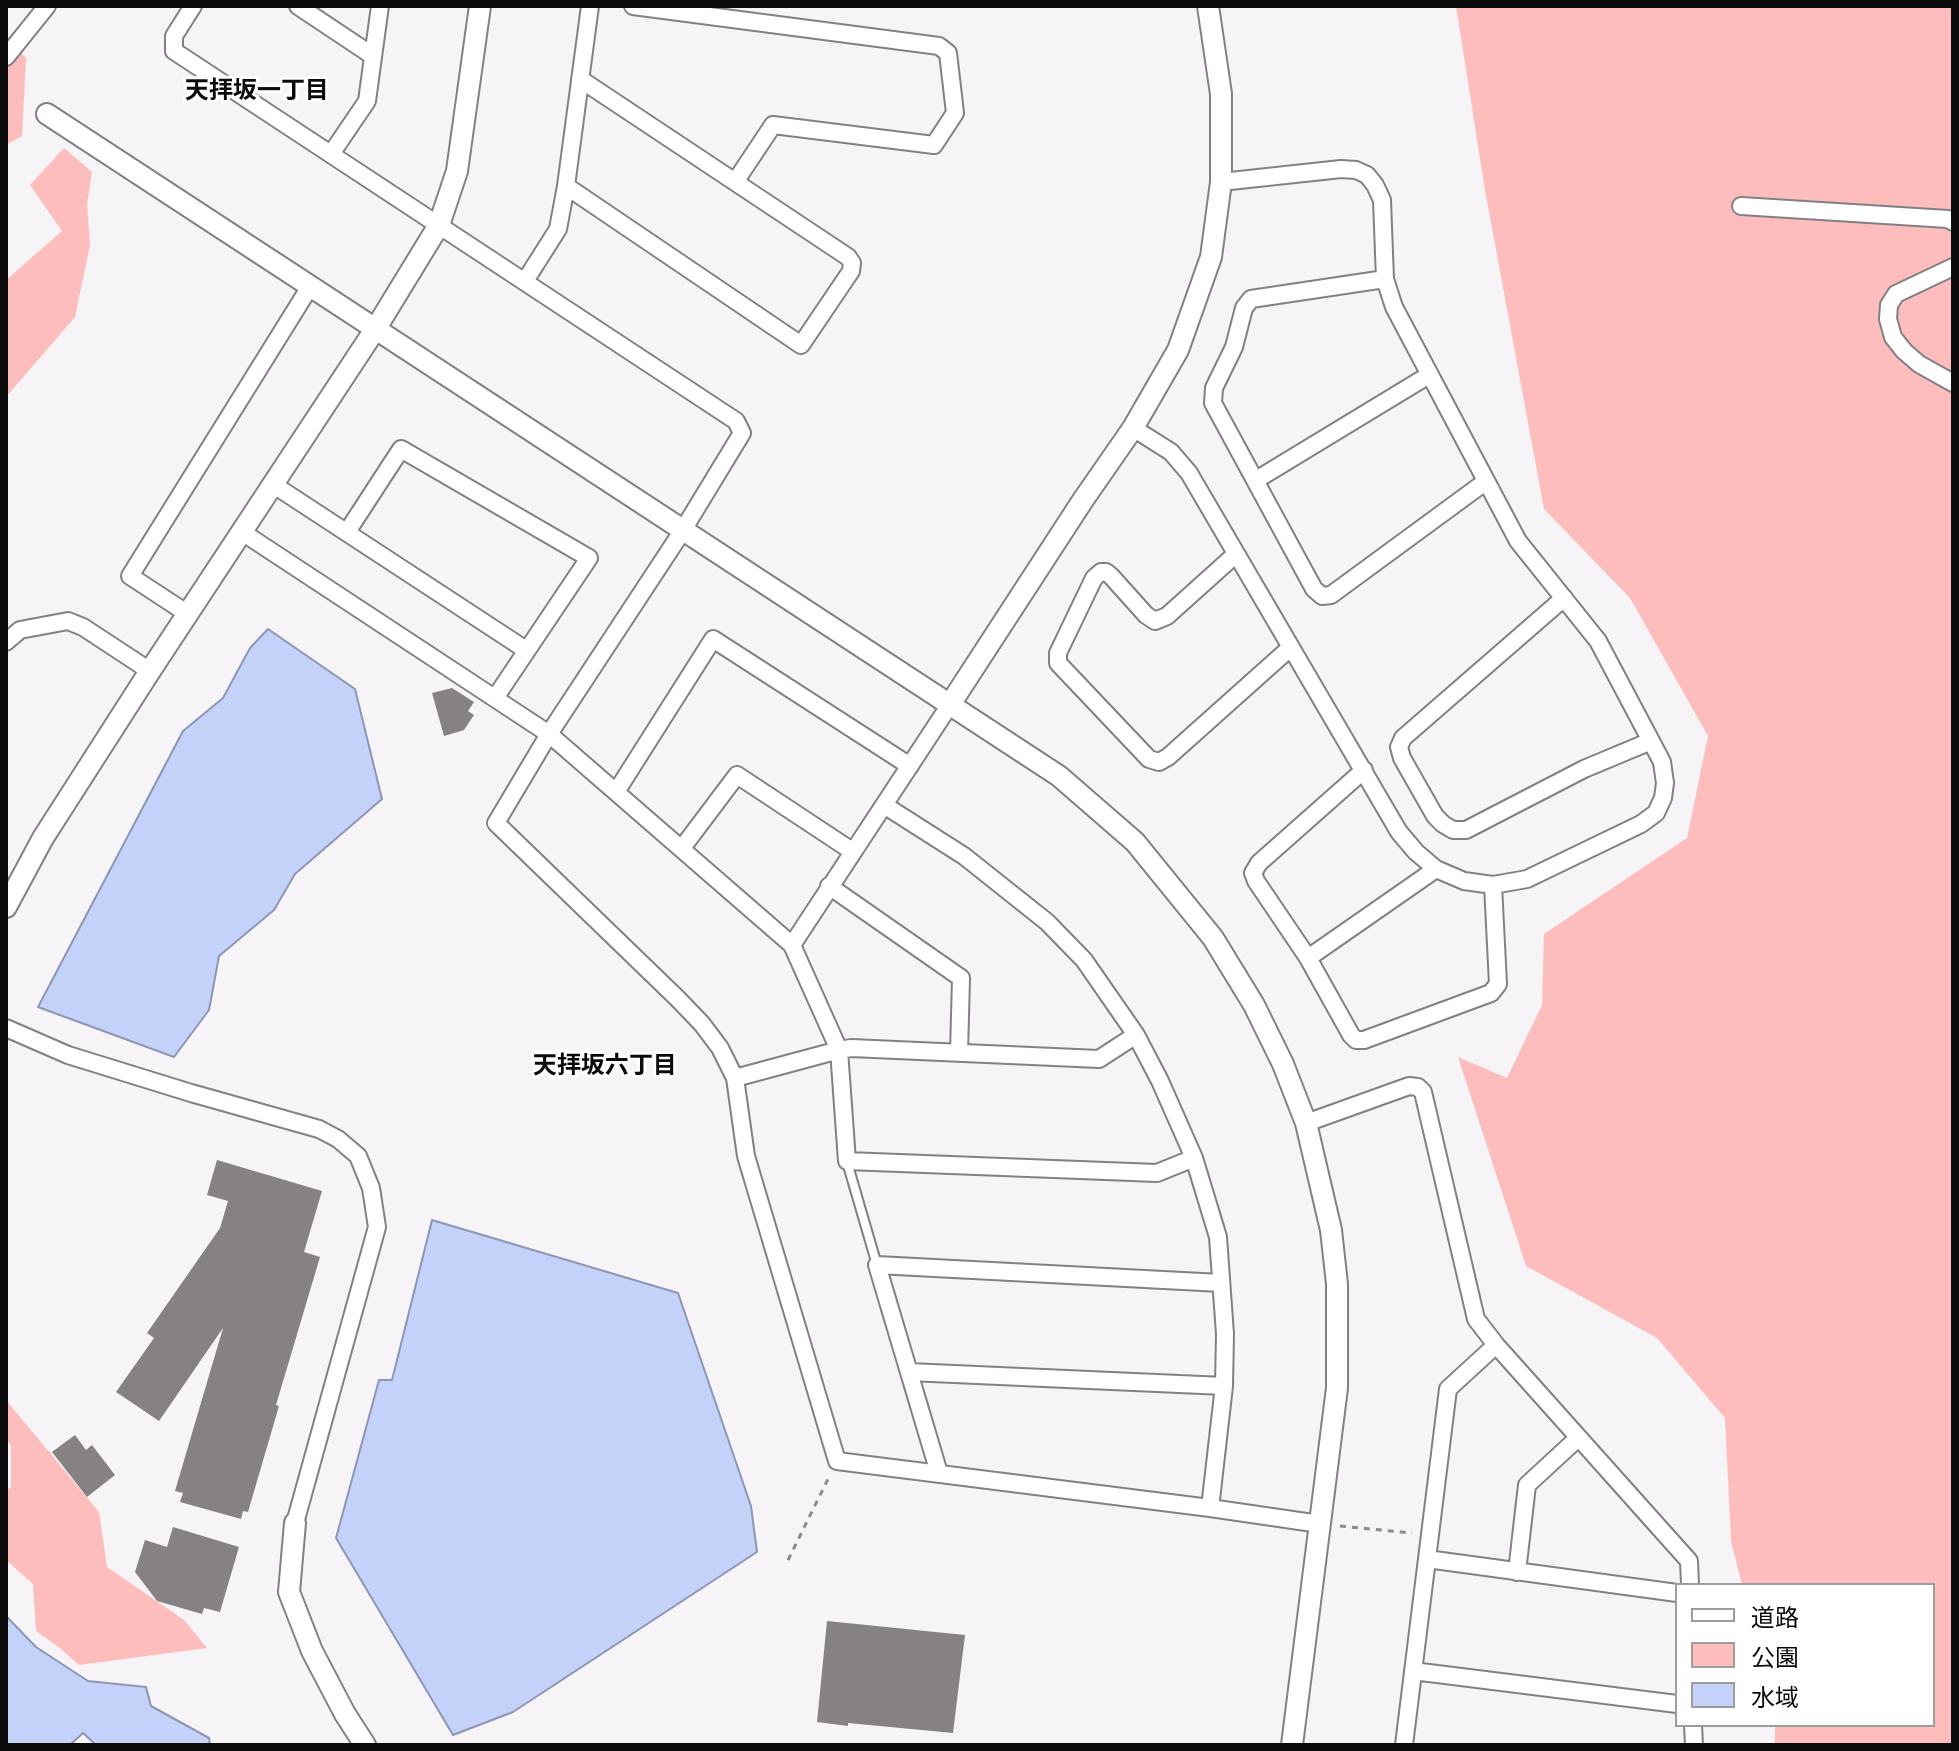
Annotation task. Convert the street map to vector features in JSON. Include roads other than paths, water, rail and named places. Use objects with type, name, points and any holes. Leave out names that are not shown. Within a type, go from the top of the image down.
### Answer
[{"type":"street","points":[[6,57],[47,6]]},
{"type":"street","points":[[193,6],[174,36],[174,51],[736,421],[742,433],[683,530],[549,734],[496,823],[702,1024],[720,1048],[735,1078],[746,1156],[837,1461],[1320,1524]]},
{"type":"street","points":[[298,6],[373,56]]},
{"type":"street","points":[[331,154],[367,101],[380,6]]},
{"type":"street","points":[[6,907],[43,838],[376,328],[439,225],[457,171],[480,6]]},
{"type":"street","points":[[525,281],[558,229],[590,6]]},
{"type":"street","points":[[633,6],[939,46],[948,53],[955,113],[934,145],[773,125],[735,182]]},
{"type":"street","points":[[792,945],[1133,428],[1178,350],[1211,257],[1221,182],[1221,94],[1208,6]]},
{"type":"street","points":[[566,186],[801,345],[851,271],[852,263],[848,257],[580,79]]},
{"type":"street","points":[[47,114],[1059,776],[1135,842],[1213,938],[1254,1005],[1283,1064],[1306,1123],[1331,1230],[1337,1284],[1337,1388],[1292,1745]]},
{"type":"street","points":[[1133,428],[1171,452],[1189,473],[1399,832],[1436,869],[1464,881],[1493,885],[1527,879],[1641,824],[1656,813],[1665,783],[1662,762],[1598,641],[1518,541],[1394,307],[1385,279],[1382,200],[1375,185],[1367,175],[1341,169],[1221,182]]},
{"type":"street","points":[[1741,206],[1948,219],[1953,222]]},
{"type":"street","points":[[1953,267],[1896,294],[1889,305],[1888,319],[1893,337],[1904,351],[1919,364],[1953,383]]},
{"type":"street","points":[[1385,279],[1251,299],[1244,308],[1234,347],[1214,388],[1213,403],[1314,589],[1322,596],[1331,595],[1485,482]]},
{"type":"street","points":[[188,614],[130,576],[311,285]]},
{"type":"street","points":[[1256,480],[1429,375]]},
{"type":"street","points":[[347,532],[401,449],[589,558],[495,698]]},
{"type":"street","points":[[274,485],[526,650]]},
{"type":"street","points":[[242,532],[549,734],[792,945],[839,1050],[847,1161],[1157,1173],[1194,1158]]},
{"type":"street","points":[[1236,554],[1167,616],[1155,621],[1111,576],[1101,572],[1094,578],[1058,653],[1058,663],[1149,759],[1159,762],[1290,648]]},
{"type":"street","points":[[1564,598],[1403,738],[1399,747],[1402,758],[1435,816],[1453,830],[1466,830],[1584,769],[1651,741]]},
{"type":"street","points":[[6,642],[20,630],[68,621],[83,627],[150,671]]},
{"type":"street","points":[[616,792],[713,639],[910,766]]},
{"type":"street","points":[[1364,770],[1259,863],[1253,873],[1356,1040],[1364,1040],[1491,993],[1498,984],[1493,885]]},
{"type":"street","points":[[682,848],[737,775],[852,851]]},
{"type":"street","points":[[884,805],[964,856],[1047,922],[1084,960],[1136,1035],[1160,1081],[1194,1158],[1218,1237],[1225,1334],[1224,1386],[1210,1508]]},
{"type":"street","points":[[1308,958],[1436,869]]},
{"type":"street","points":[[829,886],[961,978],[959,1053]]},
{"type":"street","points":[[6,1028],[68,1055],[319,1129],[338,1139],[358,1156],[371,1188],[377,1227],[295,1523],[289,1592],[312,1651],[365,1745]]},
{"type":"street","points":[[735,1078],[851,1048],[1099,1059],[1136,1035]]},
{"type":"street","points":[[1306,1123],[1409,1086],[1418,1087],[1423,1092],[1476,1319],[1689,1561],[1690,1583]]},
{"type":"street","points":[[939,1473],[877,1265],[1221,1283]]},
{"type":"street","points":[[1404,1745],[1448,1389],[1496,1345]]},
{"type":"street","points":[[909,1372],[1224,1386]]},
{"type":"street","points":[[1517,1572],[1527,1485],[1578,1438]]},
{"type":"street","points":[[1427,1559],[1675,1593]]},
{"type":"street","points":[[1413,1671],[1675,1704]]},
{"type":"lane","points":[[847,1161],[877,1265]]},
{"type":"water","points":[[268,629],[355,689],[382,799],[295,874],[274,910],[219,956],[209,1010],[174,1057],[38,1007],[183,731],[223,698],[250,648]]},
{"type":"water","points":[[432,1220],[678,1293],[751,1506],[757,1552],[513,1712],[453,1735],[336,1538],[379,1380],[392,1380]]},
{"type":"water","points":[[6,1616],[36,1647],[88,1681],[146,1687],[151,1706],[209,1738],[210,1745],[96,1745],[83,1733],[70,1745],[6,1745]]},
{"type":"district","name":"天拝坂一丁目","points":[[257,90]]},
{"type":"district","name":"天拝坂六丁目","points":[[605,1065]]}]
